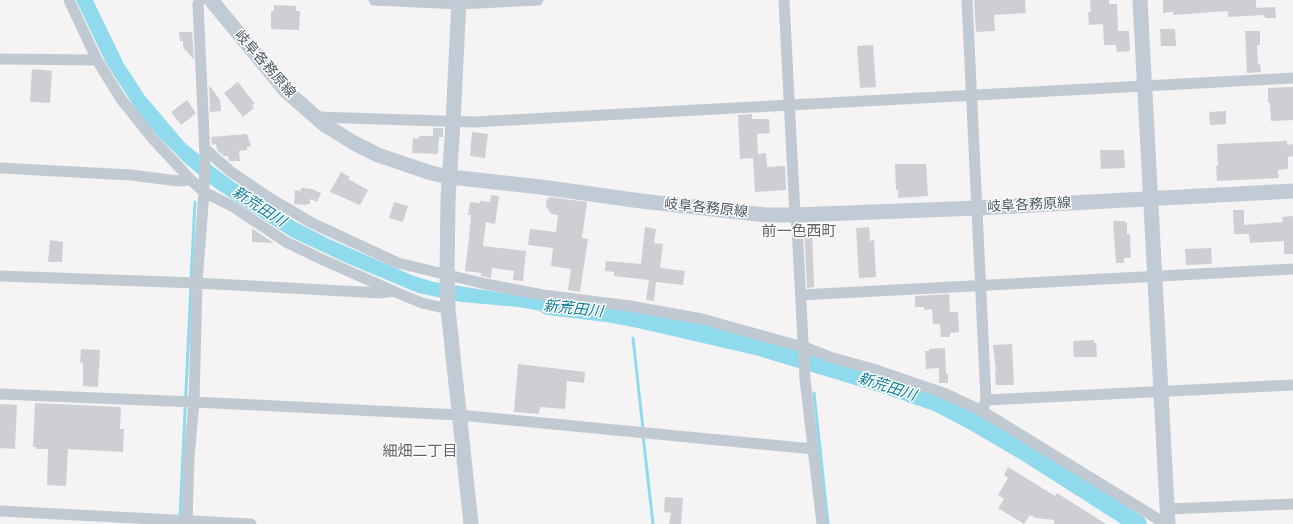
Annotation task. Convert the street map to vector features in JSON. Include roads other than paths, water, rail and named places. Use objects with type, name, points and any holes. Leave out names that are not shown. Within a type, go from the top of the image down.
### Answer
[{"type":"main road","name":"岐阜各務原線","points":[[211,0],[286,91],[325,125],[354,143],[378,154],[431,173],[450,177],[766,215],[978,208],[1293,191]]},
{"type":"main road","points":[[1140,0],[1167,519]]},
{"type":"main road","points":[[459,2],[448,199],[447,278],[448,307],[471,524]]},
{"type":"street","points":[[69,0],[97,60],[121,99],[153,140],[192,180],[286,242],[422,303],[448,307]]},
{"type":"street","points":[[187,521],[189,457],[194,402],[197,283],[205,152],[198,11],[198,4],[200,0]]},
{"type":"street","points":[[374,0],[459,2],[538,0]]},
{"type":"street","points":[[784,0],[803,349],[822,524]]},
{"type":"street","points":[[967,0],[986,400],[982,411]]},
{"type":"street","points":[[0,59],[97,60]]},
{"type":"street","points":[[316,117],[474,122],[1293,78]]},
{"type":"street","points":[[205,152],[268,197],[312,223],[398,263],[447,278],[543,295],[630,306],[702,319],[873,369],[946,394],[982,411],[1167,519],[1293,504]]},
{"type":"street","points":[[0,168],[131,175],[178,181],[192,180]]},
{"type":"street","points":[[801,296],[1293,269]]},
{"type":"street","points":[[0,276],[197,283],[380,293],[393,291]]},
{"type":"street","points":[[986,400],[1293,385]]},
{"type":"street","points":[[0,394],[460,415],[813,449]]},
{"type":"street","points":[[0,511],[251,524]]},
{"type":"water","points":[[76,0],[93,0],[124,64],[145,96],[185,143],[241,187],[296,222],[329,239],[414,276],[434,282],[573,304],[571,316],[518,307],[461,302],[418,293],[344,262],[291,237],[215,188],[186,164],[160,138],[139,114],[106,63]]},
{"type":"waterway","points":[[191,280],[195,202]]},
{"type":"waterway","points":[[180,517],[191,285]]},
{"type":"waterway","name":"新荒田川","points":[[548,306],[607,313],[756,346],[889,386],[938,403],[1025,452],[1138,524]]},
{"type":"waterway","points":[[633,338],[643,429]]},
{"type":"waterway","points":[[814,393],[828,524]]},
{"type":"waterway","points":[[643,435],[653,524]]},
{"type":"district","name":"前一色西町","points":[[799,232]]},
{"type":"district","name":"細畑二丁目","points":[[420,452]]}]
